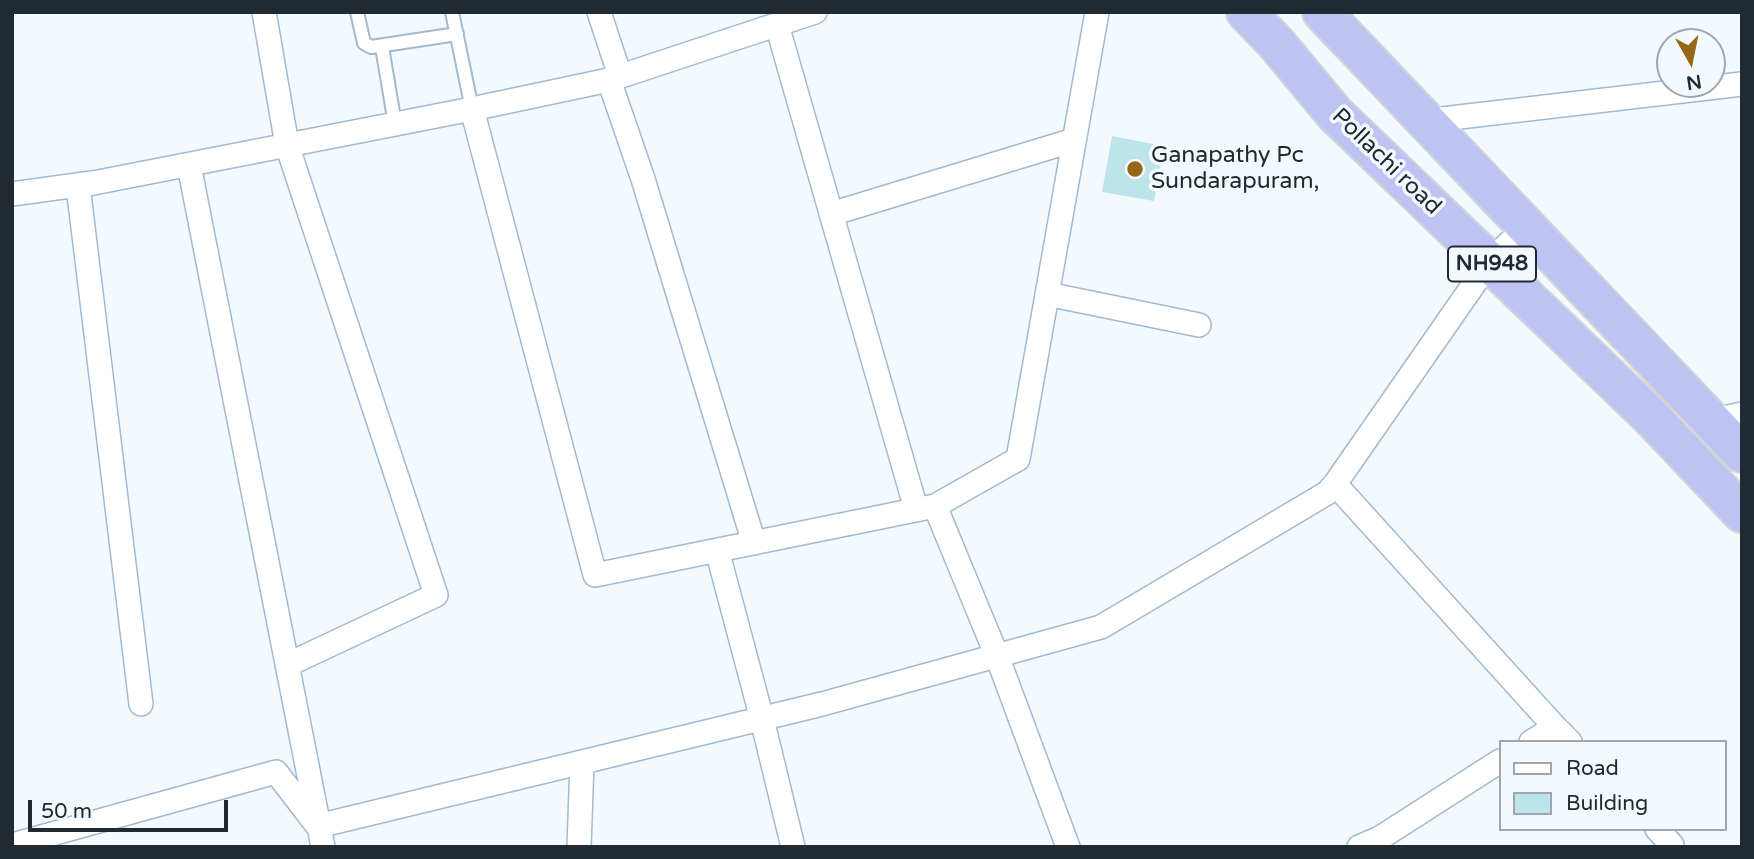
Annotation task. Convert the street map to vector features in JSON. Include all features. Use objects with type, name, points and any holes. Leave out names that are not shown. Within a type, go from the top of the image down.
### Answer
[{"type":"highway","name":"Pollachi road","points":[[1246,12],[1276,43],[1335,114],[1650,416],[1742,513]]},
{"type":"highway","name":"NH948","points":[[1331,14],[1425,121],[1526,227],[1727,418],[1742,453]]},
{"type":"street","points":[[264,12],[287,145],[436,595],[287,665]]},
{"type":"street","points":[[599,12],[614,78],[650,203],[754,543]]},
{"type":"street","points":[[141,704],[78,186],[472,109],[614,78],[815,12]]},
{"type":"street","points":[[472,109],[595,575],[926,508],[1018,459],[1097,12]]},
{"type":"street","points":[[777,25],[831,214],[926,508],[997,656],[1068,847]]},
{"type":"street","points":[[1425,121],[1742,84]]},
{"type":"street","points":[[831,214],[1074,140]]},
{"type":"street","points":[[189,165],[321,837]]},
{"type":"street","points":[[12,194],[99,182]]},
{"type":"street","points":[[321,837],[582,762],[762,719],[1101,627],[1327,493],[1490,261],[1526,227]]},
{"type":"street","points":[[1047,295],[1199,325]]},
{"type":"street","points":[[1335,484],[1563,734],[1539,740]]},
{"type":"street","points":[[717,550],[793,847]]},
{"type":"street","points":[[579,847],[582,762]]},
{"type":"street","points":[[1359,847],[1380,838],[1498,762]]},
{"type":"street","points":[[12,845],[276,772],[321,837]]},
{"type":"lane","points":[[357,12],[364,43],[371,47],[457,34]]},
{"type":"lane","points":[[452,12],[472,109]]},
{"type":"lane","points":[[382,47],[394,124]]},
{"type":"building","points":[[1112,136],[1164,146],[1154,201],[1102,192]]},
{"type":"place","name":"Ganapathy Pc Sundarapuram,","points":[[1135,169]]}]
